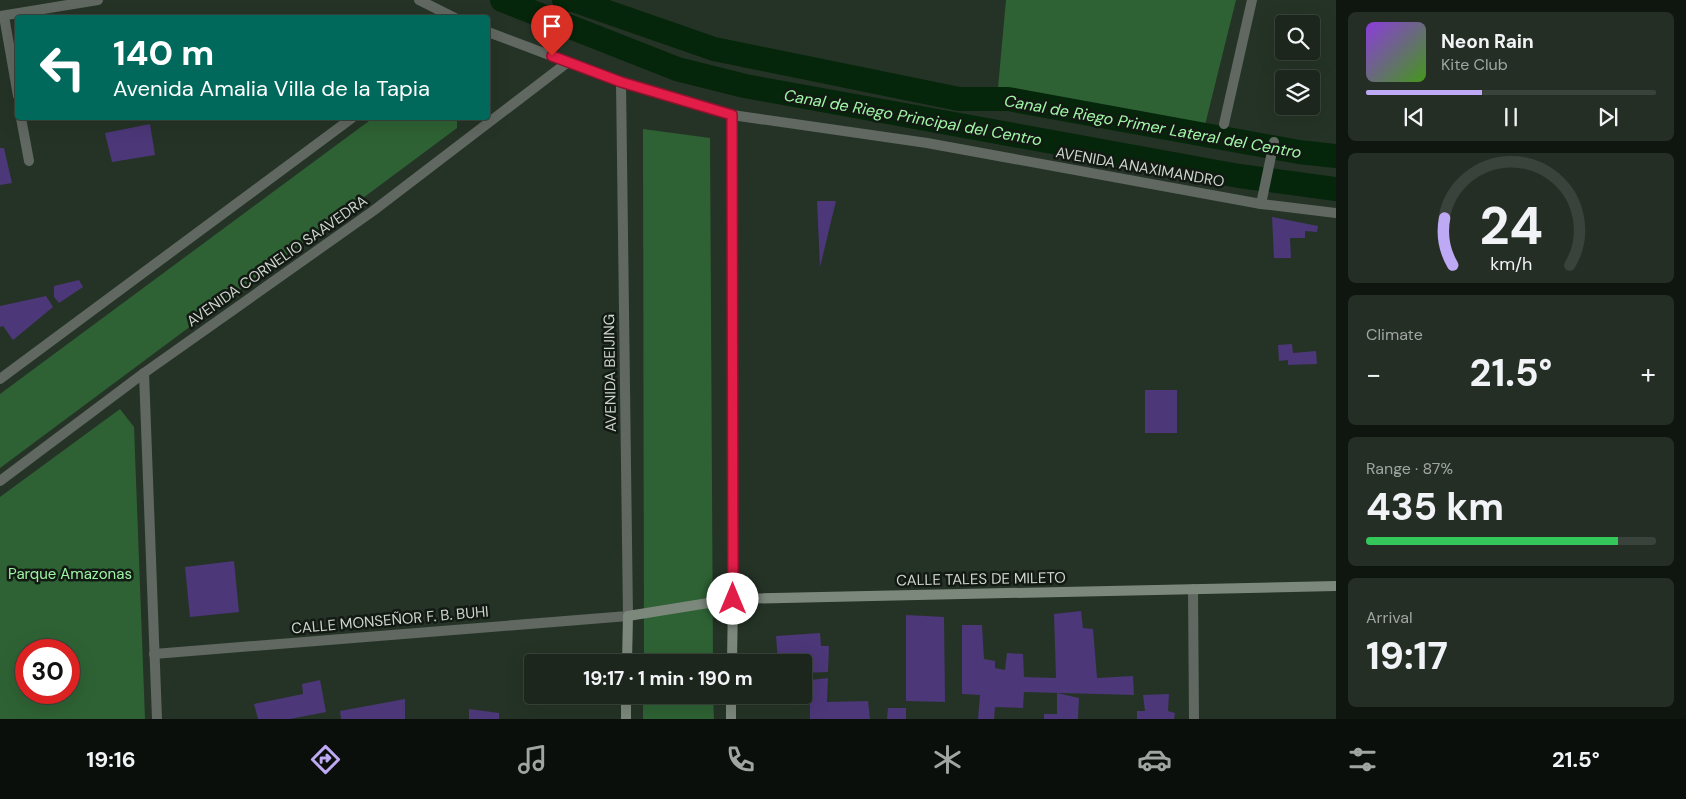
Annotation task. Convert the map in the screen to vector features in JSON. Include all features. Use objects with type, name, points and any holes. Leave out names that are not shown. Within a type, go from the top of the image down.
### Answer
[{"type":"street","points":[[15,81],[2,16],[98,0]]},
{"type":"street","points":[[419,0],[449,15]]},
{"type":"street","points":[[1224,124],[1252,0]]},
{"type":"street","name":"AVENIDA ANAXIMANDRO","points":[[490,33],[621,82],[732,115],[927,143],[1261,204],[1336,213]]},
{"type":"street","name":"AVENIDA CORNELIO SAAVEDRA","points":[[0,481],[144,373],[373,211],[568,62]]},
{"type":"street","name":"AVENIDA BEIJING","points":[[621,82],[627,654]]},
{"type":"street","points":[[732,115],[732,654]]},
{"type":"street","points":[[21,120],[29,161]]},
{"type":"street","points":[[0,379],[349,120]]},
{"type":"street","points":[[1261,204],[1274,142]]},
{"type":"street","points":[[144,373],[157,719]]},
{"type":"street","name":"CALLE TALES DE MILETO","points":[[628,616],[733,599],[1336,586]]},
{"type":"street","points":[[1192,589],[1194,719]]},
{"type":"street","name":"CALLE MONSEÑOR F. B. BUHI","points":[[154,654],[628,616]]},
{"type":"street","points":[[626,704],[626,719]]},
{"type":"street","points":[[731,704],[731,719]]},
{"type":"green space","points":[[1006,0],[1236,0],[1204,129],[998,88]]},
{"type":"green space","points":[[370,120],[457,120],[457,128],[0,468],[0,394]]},
{"type":"green space","points":[[643,129],[710,138],[713,654],[644,654]]},
{"type":"green space","name":"Parque Amazonas","points":[[120,409],[134,427],[145,719],[0,719],[0,497]]},
{"type":"green space","points":[[643,704],[713,704],[714,719],[643,719]]},
{"type":"building","points":[[150,124],[155,155],[112,162],[105,133]]},
{"type":"building","points":[[0,148],[4,148],[12,183],[0,185]]},
{"type":"building","points":[[817,201],[836,201],[820,267]]},
{"type":"building","points":[[1272,217],[1318,226],[1317,232],[1305,231],[1305,238],[1290,238],[1291,258],[1274,258]]},
{"type":"building","points":[[79,280],[83,287],[59,303],[54,297],[54,286]]},
{"type":"building","points":[[46,296],[53,307],[13,340],[3,326],[0,327],[0,306]]},
{"type":"building","points":[[1292,344],[1293,353],[1316,351],[1317,364],[1288,365],[1288,360],[1279,361],[1278,345]]},
{"type":"building","points":[[1145,390],[1177,390],[1177,433],[1145,433]]},
{"type":"building","points":[[234,561],[239,612],[190,617],[185,567]]},
{"type":"building","points":[[1081,611],[1083,628],[1093,629],[1097,678],[1133,676],[1134,695],[1024,692],[1023,708],[995,707],[994,719],[978,719],[980,695],[962,694],[962,625],[982,625],[984,659],[995,661],[995,668],[1005,670],[1007,653],[1023,654],[1024,677],[1056,678],[1054,614]]},
{"type":"building","points":[[906,615],[944,617],[945,702],[906,701]]},
{"type":"building","points":[[820,633],[821,646],[829,646],[828,672],[812,673],[812,654],[777,654],[776,636]]},
{"type":"building","points":[[828,678],[827,702],[868,701],[870,719],[810,719],[812,680]]},
{"type":"building","points":[[320,680],[326,712],[290,719],[258,719],[254,704],[303,694],[302,684]]},
{"type":"building","points":[[1057,693],[1079,698],[1078,719],[1044,719],[1044,714],[1057,714]]},
{"type":"building","points":[[1169,694],[1168,711],[1175,713],[1174,719],[1137,719],[1137,711],[1145,711],[1143,695]]},
{"type":"building","points":[[405,699],[405,719],[341,719],[340,711]]},
{"type":"building","points":[[888,708],[906,708],[906,719],[887,719]]},
{"type":"building","points":[[469,709],[499,713],[499,719],[469,719]]},
{"type":"waterway","name":"Canal de Riego Principal del Centro","points":[[502,0],[677,69],[745,86],[1239,176],[1336,189]]},
{"type":"waterway","name":"Canal de Riego Primer Lateral del Centro","points":[[564,0],[573,0],[714,49],[959,99],[1008,99],[1299,152],[1336,156]]},
{"type":"route","points":[[552,56],[621,82],[732,115],[733,599]]}]
